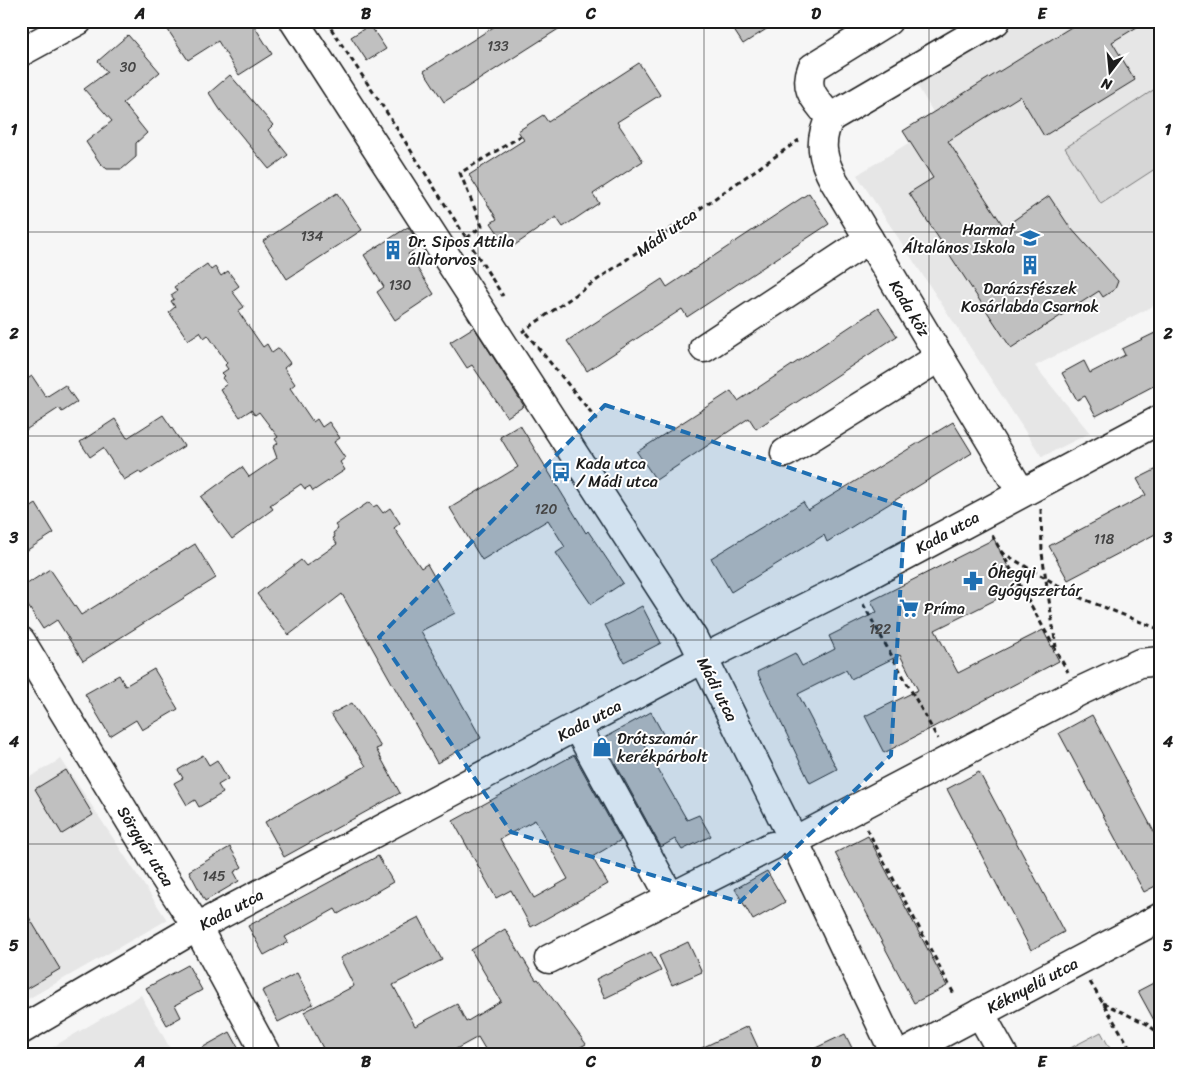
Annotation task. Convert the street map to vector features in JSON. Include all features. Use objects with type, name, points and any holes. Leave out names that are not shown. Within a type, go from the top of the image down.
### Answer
[{"type":"street","points":[[21,52],[78,21]]},
{"type":"street","name":"Mádi utca","points":[[294,21],[514,338],[693,638],[704,659],[783,844],[895,1054]]},
{"type":"street","points":[[888,21],[812,68],[807,80],[810,91],[830,118],[996,21]]},
{"type":"street","name":"Kada köz","points":[[830,118],[823,131],[821,148],[825,164],[1021,492]]},
{"type":"street","points":[[704,348],[869,239]]},
{"type":"street","points":[[784,453],[940,357]]},
{"type":"street","name":"Kada utca","points":[[21,1030],[197,926],[704,659],[852,584],[1161,418]]},
{"type":"street","name":"Sörgyár utca","points":[[21,641],[161,872],[197,926],[266,1054]]},
{"type":"street","points":[[550,959],[671,898],[856,810],[949,759],[1140,663],[1161,661]]},
{"type":"street","points":[[576,727],[671,898]]},
{"type":"street","name":"Kéknyelű utca","points":[[903,1054],[1161,917]]},
{"type":"street","points":[[980,1013],[1003,1054]]},
{"type":"path","points":[[326,21],[390,116],[503,297]]},
{"type":"path","name":"Mádi utca","points":[[514,338],[830,118]]},
{"type":"path","points":[[467,238],[482,226],[460,174],[521,136]]},
{"type":"path","points":[[519,322],[514,338],[599,422]]},
{"type":"path","points":[[1041,513],[1042,553],[1046,578],[1054,632],[1056,650],[1001,552],[1046,578],[1076,596],[1161,630]]},
{"type":"path","points":[[852,584],[949,759]]},
{"type":"path","points":[[856,810],[954,994]]},
{"type":"path","points":[[1089,981],[1134,1054]]},
{"type":"path","points":[[1102,1002],[1148,1024],[1161,1035]]},
{"type":"highlighted area","points":[[605,405],[905,507],[891,755],[740,902],[511,832],[379,637]]},
{"type":"shaded area","name":"Harmat Általános Iskola","points":[[1021,21],[1155,21],[1161,29],[1161,302],[1035,366],[1090,433],[1042,457],[857,175],[910,142],[903,131],[933,112],[917,85]]},
{"type":"shaded area","points":[[1161,85],[1161,165],[1101,204],[1065,148]]},
{"type":"shaded area","points":[[61,759],[167,920],[21,1003],[21,782]]},
{"type":"shaded area","points":[[141,995],[173,1054],[41,1054]]},
{"type":"shaded area","points":[[1101,1032],[1113,1054],[1059,1054]]},
{"type":"building","points":[[162,21],[251,21],[272,54],[239,75],[218,41],[188,60]]},
{"type":"building","points":[[503,21],[571,21],[444,102],[424,71]]},
{"type":"building","points":[[728,21],[779,21],[743,44]]},
{"type":"building","points":[[1081,21],[1147,21],[1112,42],[1135,80],[1044,136],[1020,96],[948,141],[1004,227],[1049,196],[1069,226],[1118,281],[1115,289],[1103,297],[1099,291],[1011,348],[909,193],[933,178],[903,131]]},
{"type":"building","points":[[370,25],[386,49],[367,61],[351,37]]},
{"type":"building","points":[[128,35],[160,72],[123,103],[147,133],[136,143],[136,157],[122,169],[107,169],[100,163],[86,142],[112,121],[84,89],[107,72],[98,61]]},
{"type":"building","points":[[639,63],[660,95],[617,122],[643,161],[593,194],[599,203],[563,227],[556,217],[509,249],[491,223],[497,219],[469,175],[524,140],[518,131],[543,115],[548,122]]},
{"type":"building","points":[[230,75],[273,125],[268,130],[288,155],[269,169],[221,111],[209,93]]},
{"type":"building","points":[[337,193],[362,230],[287,279],[263,241]]},
{"type":"building","points":[[809,193],[829,224],[687,317],[682,309],[587,371],[567,341],[662,279],[667,287]]},
{"type":"building","points":[[408,227],[421,246],[408,254],[434,294],[395,320],[377,292],[384,287],[364,255]]},
{"type":"building","points":[[207,264],[211,270],[215,267],[221,276],[228,271],[239,286],[232,291],[244,307],[238,311],[263,347],[267,344],[272,353],[279,348],[290,363],[284,368],[295,384],[290,388],[313,422],[317,419],[322,427],[329,422],[340,438],[334,442],[345,458],[340,462],[345,470],[313,491],[310,486],[305,489],[301,484],[270,505],[273,509],[232,539],[201,497],[242,467],[249,477],[277,458],[273,447],[278,443],[275,439],[278,437],[259,412],[255,415],[251,410],[240,417],[220,389],[227,384],[222,378],[225,376],[222,373],[228,369],[225,365],[227,363],[208,335],[204,338],[200,332],[188,340],[169,312],[175,307],[171,301],[174,299],[171,295],[177,291],[174,287]]},
{"type":"building","points":[[878,308],[897,336],[756,429],[749,418],[656,480],[637,452],[731,391],[738,401]]},
{"type":"building","points":[[474,327],[524,406],[507,417],[472,365],[467,368],[450,342]]},
{"type":"building","points":[[1155,333],[1161,345],[1161,382],[1096,416],[1085,396],[1077,400],[1062,373],[1084,361],[1090,373],[1125,355],[1122,349]]},
{"type":"building","points":[[32,376],[46,397],[65,385],[77,402],[62,412],[59,408],[21,433],[21,383]]},
{"type":"building","points":[[163,415],[184,446],[141,474],[139,471],[124,480],[103,448],[90,457],[80,442],[115,419],[127,438]]},
{"type":"building","points":[[953,422],[972,453],[827,542],[824,535],[731,592],[711,558],[803,502],[808,510]]},
{"type":"building","points":[[520,425],[586,533],[588,531],[623,583],[591,604],[556,553],[565,547],[548,520],[482,560],[450,508],[518,467],[500,437]]},
{"type":"building","points":[[1161,467],[1161,522],[1154,512],[1161,525],[1161,531],[1068,580],[1049,546],[1146,495],[1137,479]]},
{"type":"building","points":[[369,502],[373,507],[377,505],[383,513],[390,508],[400,523],[394,528],[421,568],[427,564],[455,613],[421,631],[481,738],[437,763],[342,594],[289,635],[257,594],[301,560],[306,566],[337,544],[333,538],[335,537],[333,533],[338,529],[335,525]]},
{"type":"building","points":[[36,504],[54,533],[21,554],[21,514]]},
{"type":"building","points":[[994,539],[1019,588],[935,630],[958,673],[1043,630],[1059,661],[884,753],[865,716],[918,690],[900,655],[851,679],[846,670],[798,694],[837,769],[810,783],[757,672],[795,653],[802,666],[835,649],[829,636],[877,612],[871,601]]},
{"type":"building","points":[[195,544],[216,578],[83,661],[57,620],[43,629],[21,595],[21,588],[50,569],[81,615]]},
{"type":"building","points":[[642,606],[661,643],[624,662],[605,625]]},
{"type":"building","points":[[154,669],[178,709],[142,730],[136,720],[110,736],[85,694],[119,675],[125,686]]},
{"type":"building","points":[[352,703],[381,747],[376,749],[400,793],[284,857],[265,822],[366,766],[331,714]]},
{"type":"building","points":[[651,712],[663,734],[644,745],[687,820],[699,815],[711,836],[682,850],[675,839],[661,847],[602,739]]},
{"type":"building","points":[[1092,715],[1161,845],[1161,883],[1144,892],[1059,733]]},
{"type":"building","points":[[203,755],[209,765],[217,760],[228,779],[218,785],[223,793],[199,807],[195,800],[187,805],[174,783],[183,778],[178,770]]},
{"type":"building","points":[[574,755],[621,840],[592,857],[608,884],[531,927],[511,890],[496,898],[453,821]],"holes":[[[535,820],[568,879],[534,898],[500,839]]]},
{"type":"building","points":[[66,770],[93,815],[62,834],[35,789]]},
{"type":"building","points":[[979,772],[1064,932],[1031,950],[947,789]]},
{"type":"building","points":[[868,836],[947,986],[914,1003],[835,853]]},
{"type":"building","points":[[230,847],[242,867],[234,872],[239,881],[205,901],[189,871]]},
{"type":"building","points":[[378,856],[393,882],[338,914],[335,909],[285,937],[288,942],[264,955],[248,926]]},
{"type":"building","points":[[767,871],[785,902],[753,920],[735,889]]},
{"type":"building","points":[[21,904],[60,969],[21,992]]},
{"type":"building","points":[[419,917],[442,960],[393,985],[415,1026],[457,1004],[466,1022],[501,1001],[471,950],[505,929],[536,980],[538,979],[586,1044],[568,1054],[488,1054],[478,1037],[447,1054],[326,1054],[304,1012],[354,986],[340,958]]},
{"type":"building","points":[[688,942],[702,972],[672,985],[659,956]]},
{"type":"building","points":[[651,952],[661,971],[605,998],[596,979]]},
{"type":"building","points":[[188,965],[202,990],[175,1005],[181,1017],[167,1025],[146,988]]},
{"type":"building","points":[[297,973],[313,1004],[278,1022],[262,991]]},
{"type":"building","points":[[1161,979],[1161,1033],[1138,991]]},
{"type":"building","points":[[748,1026],[761,1054],[689,1054]]},
{"type":"building","points":[[230,1032],[242,1054],[191,1054]]},
{"type":"building","points":[[845,1034],[855,1054],[803,1054]]},
{"type":"place","name":"Harmat Általános Iskola","points":[[1030,238]]},
{"type":"place","name":"Dr. Sipos Attila állatorvos","points":[[393,250]]},
{"type":"place","name":"Darázsfészek Kosárlabda Csarnok","points":[[1030,265]]},
{"type":"place","name":"Kada utca / Mádi utca","points":[[561,472]]},
{"type":"place","name":"Óhegyi Gyógyszertár","points":[[973,581]]},
{"type":"place","name":"Príma","points":[[909,608]]},
{"type":"place","name":"Drótszamár kerékpárbolt","points":[[602,747]]}]
